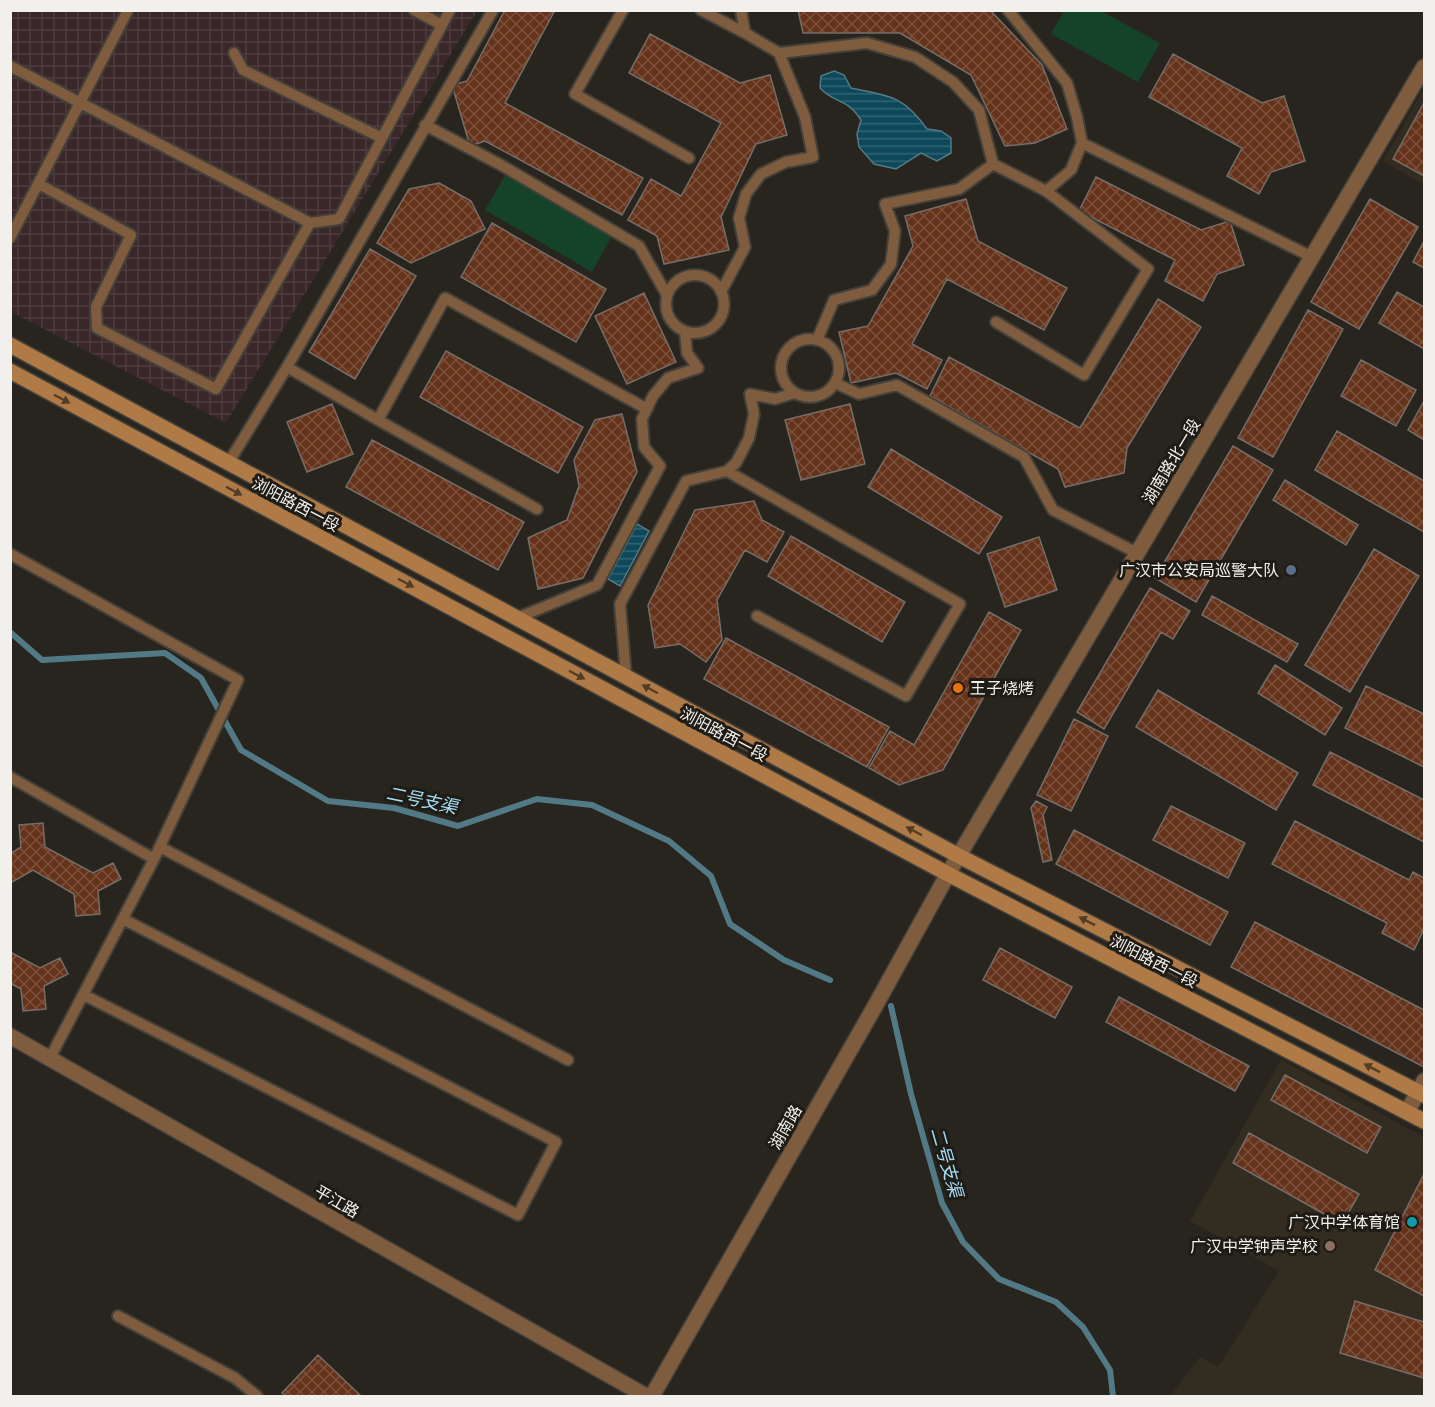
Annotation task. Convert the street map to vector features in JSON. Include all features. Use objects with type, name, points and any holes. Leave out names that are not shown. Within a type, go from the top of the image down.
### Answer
[{"type":"street","name":"湖南路北一段","points":[[948,874],[1425,67]]},
{"type":"street","points":[[10,345],[959,856],[1423,1089],[1407,1112]]},
{"type":"street","name":"浏阳路西一段","points":[[10,371],[948,874],[1425,1121]]},
{"type":"street","name":"湖南路","points":[[652,1396],[948,874]]},
{"type":"street","name":"平江路","points":[[10,1036],[646,1396]]},
{"type":"lane","points":[[10,238],[128,10]]},
{"type":"lane","points":[[414,10],[442,25]]},
{"type":"lane","points":[[10,66],[310,223],[339,219],[450,10]]},
{"type":"lane","points":[[229,462],[287,367],[493,10]]},
{"type":"lane","points":[[623,10],[575,94],[689,158]]},
{"type":"lane","points":[[701,10],[779,53],[867,43],[915,57],[953,82],[979,110],[993,164],[1046,191],[1148,269],[1084,375],[996,322]]},
{"type":"lane","points":[[741,10],[745,33]]},
{"type":"lane","points":[[1008,10],[1067,83],[1077,117],[1082,143],[1071,170],[1046,191]]},
{"type":"lane","points":[[234,53],[243,70],[382,138]]},
{"type":"lane","points":[[722,292],[745,247],[739,218],[746,194],[761,174],[786,162],[813,157],[804,117],[779,53]]},
{"type":"lane","points":[[425,126],[501,165],[639,246],[667,295]]},
{"type":"lane","points":[[1082,143],[1312,257]]},
{"type":"lane","points":[[817,340],[834,300],[872,290],[891,264],[894,231],[885,204],[959,189],[993,164]]},
{"type":"lane","points":[[39,184],[131,235],[96,307],[97,327],[216,389],[310,223]]},
{"type":"lane","points":[[698,275],[707,278],[722,292],[724,311],[720,319],[707,332],[685,331],[672,323],[667,315],[665,305],[671,286],[688,276],[698,275]]},
{"type":"lane","points":[[378,420],[445,298],[647,410]]},
{"type":"lane","points":[[518,618],[597,585],[660,466],[644,447],[642,419],[653,396],[668,378],[698,368],[687,353],[685,331]]},
{"type":"lane","points":[[802,340],[817,340],[830,348],[836,356],[839,365],[835,383],[821,395],[803,397],[794,393],[782,379],[781,359],[786,350],[794,344],[802,340]]},
{"type":"lane","points":[[287,367],[537,509]]},
{"type":"lane","points":[[835,383],[858,394],[897,385],[917,396],[1024,457],[1053,510],[1137,553]]},
{"type":"lane","points":[[626,676],[620,604],[686,481],[727,471],[736,463],[749,438],[754,414],[750,394],[775,399],[794,393]]},
{"type":"lane","points":[[727,471],[960,604],[906,696],[757,616]]},
{"type":"lane","points":[[10,554],[238,680],[160,847],[50,1058]]},
{"type":"lane","points":[[10,777],[154,859]]},
{"type":"lane","points":[[160,847],[568,1060]]},
{"type":"lane","points":[[84,995],[518,1215],[556,1142],[123,919]]},
{"type":"lane","points":[[118,1316],[235,1378],[257,1396]]},
{"type":"shaded area","points":[[10,11],[477,11],[226,423],[11,312]]},
{"type":"shaded area","points":[[1424,88],[1424,185],[1383,161]]},
{"type":"shaded area","name":"广汉中学钟声学校","points":[[1281,1060],[1424,1137],[1424,1396],[1170,1396],[1200,1357],[1218,1367],[1279,1271],[1190,1221]]},
{"type":"green space","points":[[1064,11],[1101,11],[1160,43],[1138,82],[1051,34]]},
{"type":"green space","points":[[506,174],[612,236],[592,272],[485,210]]},
{"type":"water","points":[[834,71],[844,75],[851,88],[885,96],[902,103],[927,129],[941,131],[951,138],[951,153],[937,161],[921,153],[896,169],[874,164],[859,147],[857,134],[861,120],[845,104],[820,88],[821,76]]},
{"type":"water","points":[[637,524],[649,531],[620,586],[608,579]]},
{"type":"building","points":[[505,10],[555,10],[505,103],[643,178],[622,215],[485,141],[470,146],[452,85],[467,81]]},
{"type":"building","points":[[798,10],[990,10],[1042,65],[1067,129],[1035,143],[1005,146],[971,75],[900,33],[803,33]]},
{"type":"building","points":[[650,34],[740,83],[770,75],[787,135],[756,144],[721,217],[729,250],[664,264],[657,236],[628,220],[651,179],[681,196],[721,123],[629,73]]},
{"type":"building","points":[[1173,54],[1262,103],[1284,96],[1305,161],[1271,172],[1259,194],[1227,176],[1242,148],[1149,97]]},
{"type":"building","points":[[1424,103],[1424,176],[1393,159]]},
{"type":"building","points":[[1096,177],[1201,230],[1230,221],[1244,265],[1217,274],[1203,301],[1165,281],[1175,260],[1079,211]]},
{"type":"building","points":[[439,183],[471,201],[485,229],[411,263],[377,243],[409,189]]},
{"type":"building","points":[[966,199],[978,241],[1067,288],[1044,330],[947,279],[912,344],[942,360],[927,389],[896,373],[851,383],[839,332],[868,326],[913,246],[905,216]]},
{"type":"building","points":[[1370,199],[1418,227],[1359,329],[1311,302]]},
{"type":"building","points":[[492,223],[606,289],[576,342],[461,277]]},
{"type":"building","points":[[1424,241],[1424,268],[1413,262]]},
{"type":"building","points":[[370,249],[416,276],[355,379],[309,352]]},
{"type":"building","points":[[1397,292],[1424,307],[1424,349],[1379,323]]},
{"type":"building","points":[[644,293],[676,362],[627,384],[595,316]]},
{"type":"building","points":[[1158,299],[1201,327],[1127,448],[1124,473],[1065,487],[1058,469],[930,396],[949,357],[1080,428]]},
{"type":"building","points":[[1308,310],[1343,329],[1273,457],[1238,438]]},
{"type":"building","points":[[446,351],[583,427],[558,473],[420,397]]},
{"type":"building","points":[[1361,360],[1416,390],[1396,426],[1341,396]]},
{"type":"building","points":[[1424,401],[1424,440],[1408,430]]},
{"type":"building","points":[[332,404],[353,454],[307,472],[287,422]]},
{"type":"building","points":[[850,404],[865,464],[801,480],[785,420]]},
{"type":"building","points":[[622,414],[637,472],[583,578],[538,589],[528,538],[567,520],[579,486],[574,460],[595,420]]},
{"type":"building","points":[[1337,431],[1424,481],[1424,532],[1315,470]]},
{"type":"building","points":[[372,440],[524,522],[498,570],[346,487]]},
{"type":"building","points":[[1233,446],[1273,470],[1196,602],[1155,578]]},
{"type":"building","points":[[891,449],[1002,517],[979,554],[868,487]]},
{"type":"building","points":[[1285,480],[1358,525],[1346,545],[1273,500]]},
{"type":"building","points":[[754,501],[762,520],[784,532],[767,562],[745,550],[717,600],[722,640],[706,662],[680,644],[655,648],[648,605],[695,510]]},
{"type":"building","points":[[791,536],[905,602],[882,642],[768,576]]},
{"type":"building","points":[[1039,537],[1057,590],[1005,607],[987,554]]},
{"type":"building","points":[[1374,549],[1419,576],[1350,692],[1305,665]]},
{"type":"building","points":[[1150,588],[1190,611],[1173,639],[1161,632],[1104,729],[1077,712]]},
{"type":"building","points":[[1212,596],[1298,644],[1287,662],[1202,615]]},
{"type":"building","points":[[989,612],[1021,630],[943,770],[899,785],[869,768],[890,731],[914,745]]},
{"type":"building","points":[[726,638],[889,727],[867,767],[704,679]]},
{"type":"building","points":[[1275,665],[1342,708],[1325,735],[1258,693]]},
{"type":"building","points":[[1366,686],[1424,714],[1424,767],[1345,728]]},
{"type":"building","points":[[1158,690],[1298,773],[1276,810],[1136,727]]},
{"type":"building","points":[[1074,719],[1108,736],[1071,811],[1037,795]]},
{"type":"building","points":[[1330,752],[1424,800],[1424,842],[1313,785]]},
{"type":"building","points":[[1036,801],[1047,807],[1043,815],[1052,860],[1043,862],[1031,808]]},
{"type":"building","points":[[1171,806],[1245,843],[1228,878],[1153,840]]},
{"type":"building","points":[[1295,821],[1409,880],[1413,872],[1424,878],[1424,929],[1414,950],[1382,933],[1387,923],[1272,864]]},
{"type":"building","points":[[43,823],[45,847],[93,873],[113,863],[121,879],[98,891],[100,914],[76,916],[74,894],[33,870],[12,882],[10,879],[10,854],[21,847],[19,825]]},
{"type":"building","points":[[1074,830],[1228,912],[1210,945],[1056,864]]},
{"type":"building","points":[[1255,922],[1424,1010],[1424,1067],[1231,967]]},
{"type":"building","points":[[1000,948],[1072,987],[1055,1018],[983,980]]},
{"type":"building","points":[[10,952],[40,968],[60,958],[68,974],[44,986],[46,1009],[23,1011],[21,989],[10,983]]},
{"type":"building","points":[[1119,997],[1249,1066],[1235,1091],[1106,1022]]},
{"type":"building","points":[[1285,1075],[1381,1127],[1367,1153],[1271,1100]]},
{"type":"building","points":[[1249,1133],[1359,1194],[1342,1224],[1233,1163]]},
{"type":"building","name":"广汉中学体育馆","points":[[1424,1174],[1424,1296],[1375,1270]]},
{"type":"building","points":[[1355,1301],[1424,1322],[1424,1378],[1340,1353]]},
{"type":"building","points":[[318,1355],[361,1396],[286,1396],[282,1393]]},
{"type":"waterway","name":"二号支渠","points":[[10,632],[42,660],[165,653],[201,678],[241,750],[328,801],[394,808],[458,826],[537,799],[592,805],[669,841],[711,876],[730,924],[784,960],[830,980]]},
{"type":"waterway","name":"二号支渠","points":[[891,1006],[911,1094],[942,1203],[963,1242],[999,1279],[1056,1302],[1083,1327],[1110,1370],[1113,1396]]},
{"type":"place","name":"广汉市公安局巡警大队","points":[[1291,570]]},
{"type":"place","name":"王子烧烤","points":[[958,688]]},
{"type":"place","name":"广汉中学体育馆","points":[[1412,1222]]},
{"type":"place","name":"广汉中学钟声学校","points":[[1330,1246]]}]
